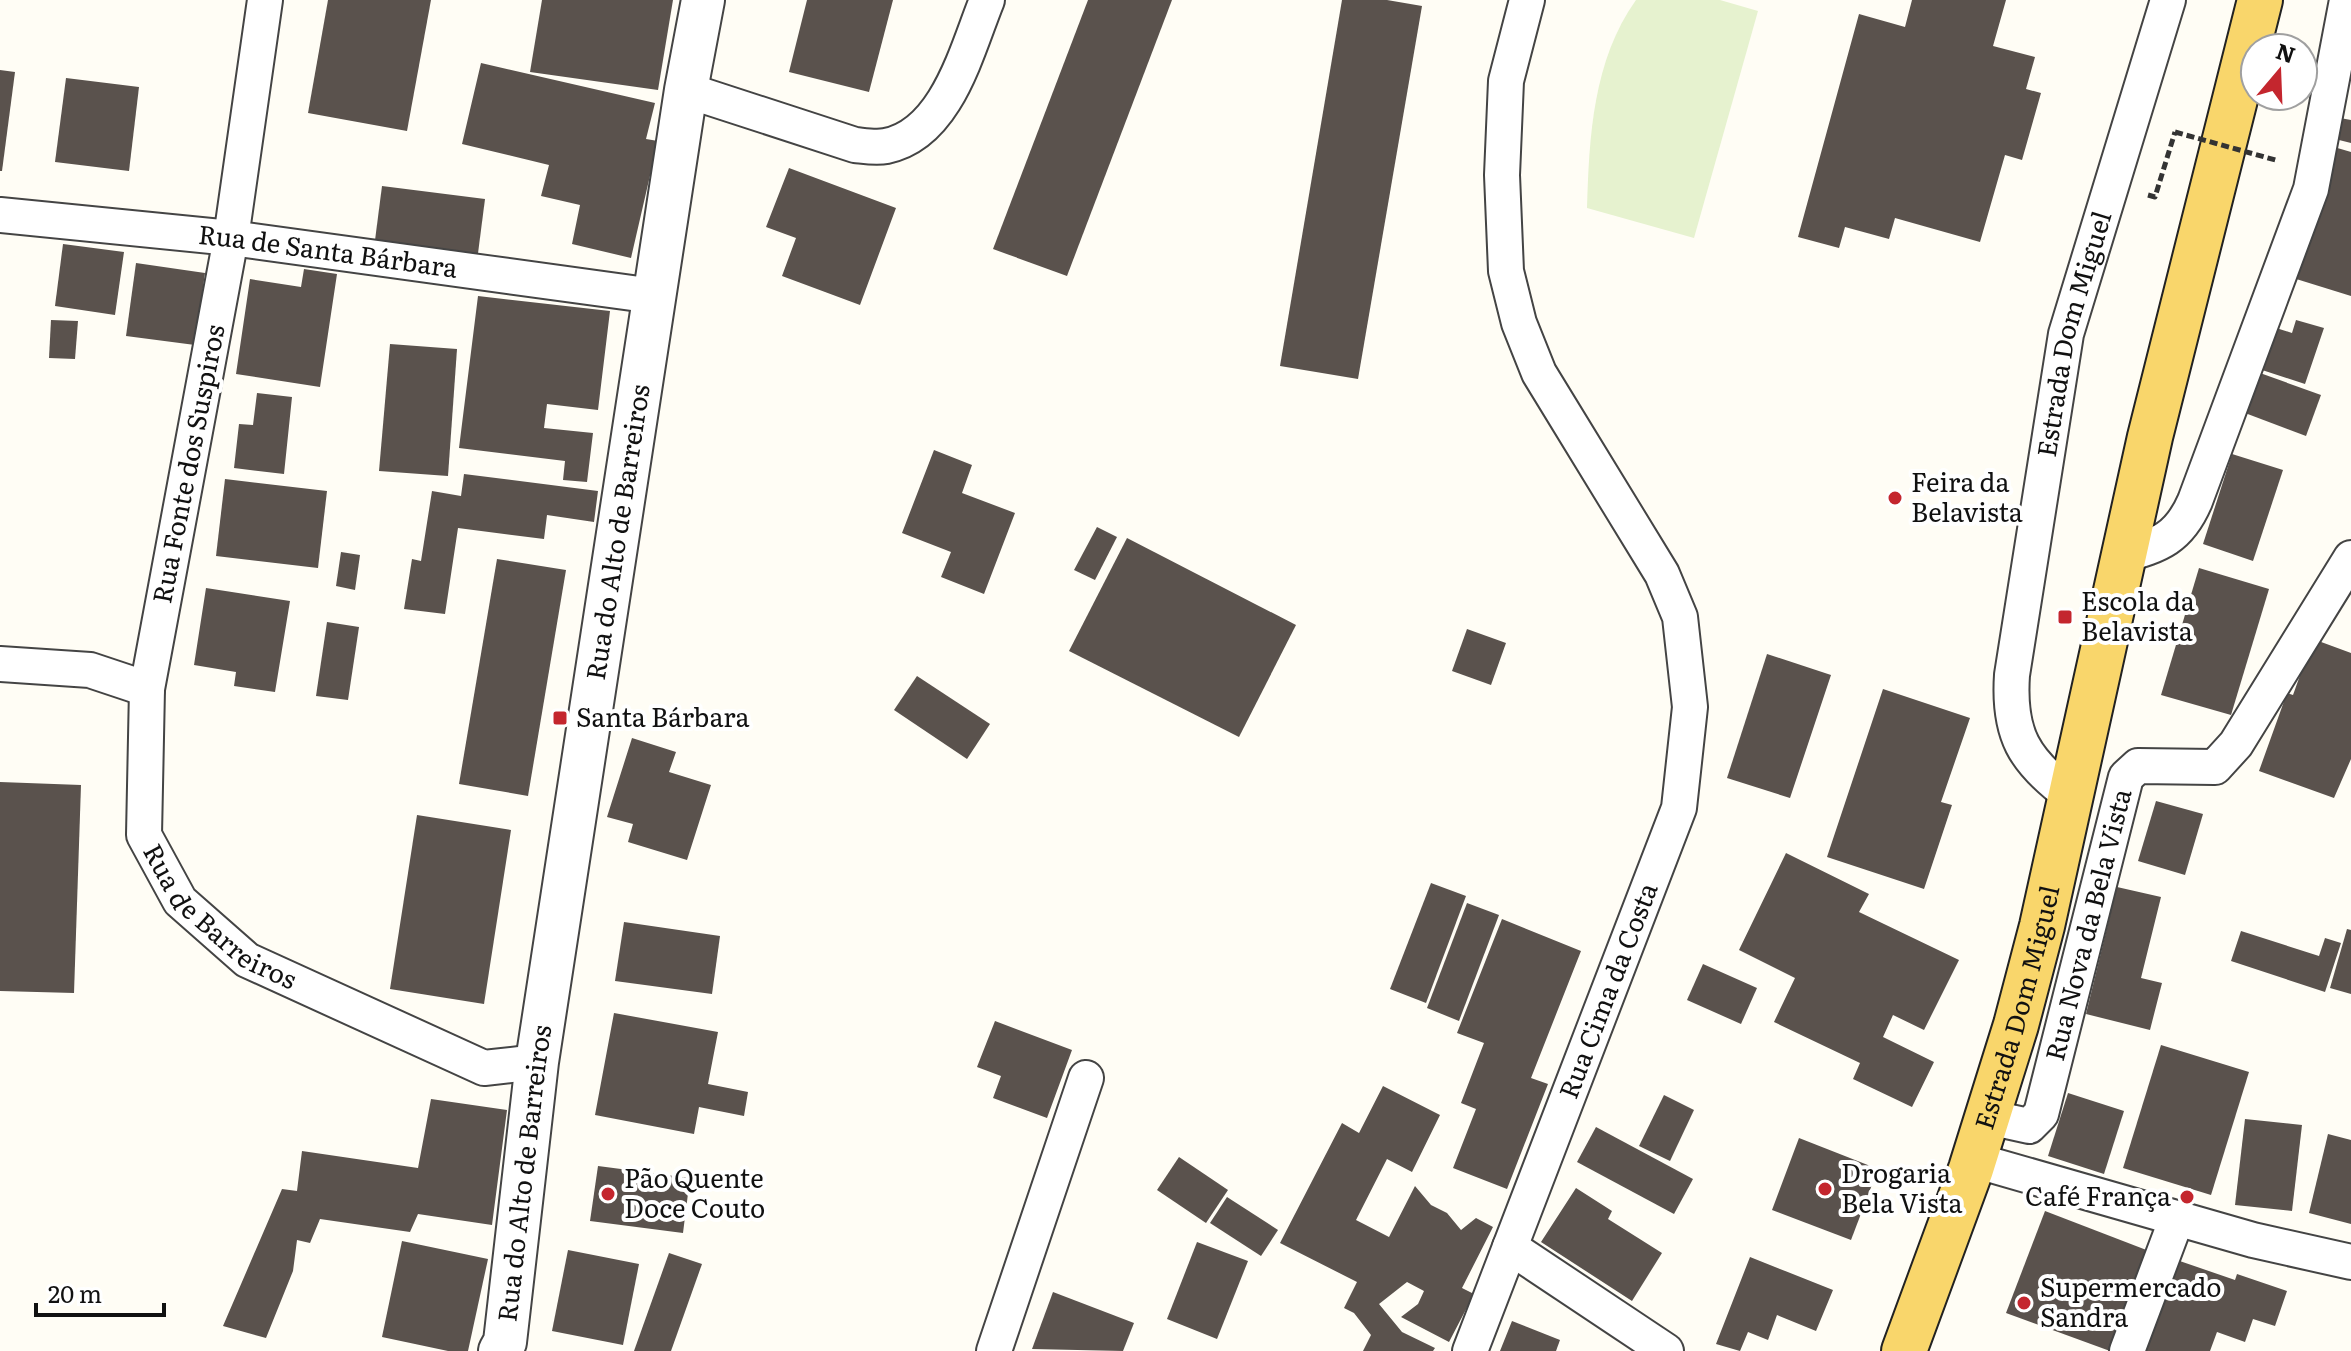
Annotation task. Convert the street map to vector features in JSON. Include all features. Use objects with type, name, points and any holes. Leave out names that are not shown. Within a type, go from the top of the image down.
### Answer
[{"type":"main road","name":"Estrada Dom Miguel","points":[[1904,1351],[1974,1160],[2038,940],[2123,555],[2260,0]]},
{"type":"street","name":"Rua Fonte dos Suspiros","points":[[147,689],[231,238],[265,0]]},
{"type":"street","name":"Rua do Alto de Barreiros","points":[[500,1351],[505,1342],[537,1062],[686,90],[703,0]]},
{"type":"street","points":[[686,90],[855,145],[885,147],[905,139],[926,123],[944,99],[987,0]]},
{"type":"street","name":"Rua Cima da Costa","points":[[1470,1351],[1679,808],[1690,707],[1680,617],[1662,574],[1539,373],[1519,323],[1506,271],[1502,175],[1506,81],[1527,0]]},
{"type":"street","name":"Estrada Dom Miguel","points":[[2070,795],[2040,772],[2018,739],[2010,702],[2012,675],[2066,334],[2168,0]]},
{"type":"street","points":[[2123,555],[2153,547],[2184,526],[2195,501],[2311,189],[2347,0]]},
{"type":"street","name":"Rua de Santa Bárbara","points":[[0,215],[231,238],[654,296]]},
{"type":"street","name":"Rua Nova da Bela Vista","points":[[1988,1117],[2029,1126],[2041,1114],[2126,777],[2138,766],[2215,767],[2236,744],[2351,558]]},
{"type":"street","points":[[0,664],[90,670],[147,689]]},
{"type":"street","name":"Rua de Barreiros","points":[[147,689],[144,835],[180,901],[247,960],[484,1068],[537,1062]]},
{"type":"street","points":[[994,1351],[1086,1078]]},
{"type":"street","points":[[1974,1160],[2177,1218],[2351,1262]]},
{"type":"street","points":[[2127,1351],[2177,1218]]},
{"type":"street","points":[[1510,1247],[1666,1351]]},
{"type":"path","points":[[2155,197],[2175,132],[2279,161]]},
{"type":"green space","points":[[1636,0],[1720,0],[1758,11],[1694,238],[1587,208],[1592,127],[1602,73],[1610,48]]},
{"type":"building","points":[[328,0],[431,0],[407,131],[308,113]]},
{"type":"building","points":[[542,0],[673,0],[658,90],[530,72]]},
{"type":"building","points":[[807,0],[893,0],[869,92],[789,72]]},
{"type":"building","points":[[1088,0],[1172,0],[1067,276],[993,249]]},
{"type":"building","points":[[1342,0],[1387,0],[1422,6],[1358,379],[1280,366]]},
{"type":"building","points":[[1912,0],[2006,0],[1993,46],[2035,57],[2026,89],[2041,93],[2022,160],[2005,155],[1980,242],[1895,218],[1889,239],[1845,227],[1839,248],[1798,237],[1859,14],[1905,27]]},
{"type":"building","points":[[481,63],[655,103],[646,139],[658,141],[631,258],[572,244],[580,205],[541,196],[549,165],[462,144]]},
{"type":"building","points":[[0,70],[15,72],[2,171],[0,171]]},
{"type":"building","points":[[66,78],[139,87],[129,171],[55,162]]},
{"type":"building","points":[[2340,118],[2351,120],[2351,143],[2335,139]]},
{"type":"building","points":[[2334,147],[2351,152],[2351,296],[2293,278]]},
{"type":"building","points":[[789,168],[896,208],[860,305],[782,276],[796,238],[766,227]]},
{"type":"building","points":[[382,186],[485,199],[477,261],[374,248]]},
{"type":"building","points":[[63,244],[124,252],[115,315],[55,306]]},
{"type":"building","points":[[136,263],[205,273],[195,345],[126,336]]},
{"type":"building","points":[[304,269],[337,274],[320,387],[236,374],[250,279],[301,287]]},
{"type":"building","points":[[478,296],[610,311],[598,410],[547,404],[544,428],[593,433],[587,482],[563,480],[565,461],[459,448]]},
{"type":"building","points":[[51,320],[78,321],[75,359],[49,358]]},
{"type":"building","points":[[2296,320],[2324,328],[2305,384],[2259,369],[2273,327],[2292,333]]},
{"type":"building","points":[[390,344],[457,349],[448,476],[379,471]]},
{"type":"building","points":[[2260,373],[2321,395],[2306,436],[2245,413]]},
{"type":"building","points":[[257,393],[292,397],[284,474],[234,468],[239,424],[253,425]]},
{"type":"building","points":[[934,450],[972,465],[962,493],[1015,513],[984,594],[941,577],[951,552],[902,533]]},
{"type":"building","points":[[2232,454],[2283,470],[2253,561],[2203,544]]},
{"type":"building","points":[[464,474],[598,491],[594,522],[547,515],[544,539],[458,528],[445,614],[404,609],[412,559],[421,561],[432,491],[461,496]]},
{"type":"building","points":[[225,479],[327,491],[318,568],[216,556]]},
{"type":"building","points":[[1097,527],[1117,537],[1095,580],[1074,570]]},
{"type":"building","points":[[1127,538],[1296,625],[1239,737],[1069,651]]},
{"type":"building","points":[[341,552],[360,555],[355,590],[336,586]]},
{"type":"building","points":[[497,559],[566,570],[528,796],[459,784]]},
{"type":"building","points":[[2199,568],[2269,589],[2231,715],[2161,695]]},
{"type":"building","points":[[206,588],[290,601],[275,692],[234,686],[236,672],[194,665]]},
{"type":"building","points":[[327,622],[359,627],[348,700],[316,696]]},
{"type":"building","points":[[1467,629],[1506,643],[1491,685],[1452,671]]},
{"type":"building","points":[[2313,639],[2351,653],[2351,759],[2334,798],[2259,771],[2287,693],[2293,695]]},
{"type":"building","points":[[1767,654],[1831,675],[1790,798],[1727,778]]},
{"type":"building","points":[[917,676],[990,724],[967,759],[894,710]]},
{"type":"building","points":[[1883,689],[1970,718],[1941,802],[1952,805],[1924,889],[1827,857]]},
{"type":"building","points":[[632,738],[676,752],[669,772],[711,785],[687,860],[628,842],[633,824],[607,817]]},
{"type":"building","points":[[0,782],[81,785],[74,993],[0,991]]},
{"type":"building","points":[[2156,801],[2203,814],[2185,875],[2138,861]]},
{"type":"building","points":[[417,815],[511,830],[484,1004],[390,989]]},
{"type":"building","points":[[1786,853],[1869,894],[1859,912],[1959,960],[1924,1030],[1893,1015],[1883,1037],[1934,1062],[1912,1107],[1853,1079],[1860,1063],[1774,1022],[1795,978],[1739,950]]},
{"type":"building","points":[[1431,883],[1466,896],[1426,1003],[1390,989]]},
{"type":"building","points":[[2117,887],[2161,897],[2141,978],[2162,983],[2150,1030],[2086,1014]]},
{"type":"building","points":[[1467,903],[1499,915],[1459,1021],[1427,1008]]},
{"type":"building","points":[[1502,919],[1581,951],[1531,1078],[1548,1084],[1507,1189],[1453,1168],[1476,1109],[1461,1103],[1484,1043],[1457,1033]]},
{"type":"building","points":[[624,922],[720,936],[712,994],[615,981]]},
{"type":"building","points":[[2347,929],[2351,930],[2351,994],[2330,988]]},
{"type":"building","points":[[2241,931],[2319,956],[2325,938],[2341,943],[2325,992],[2231,961]]},
{"type":"building","points":[[1703,964],[1757,988],[1741,1024],[1687,1000]]},
{"type":"building","points":[[614,1013],[718,1032],[708,1084],[748,1092],[744,1116],[699,1107],[694,1134],[595,1115]]},
{"type":"building","points":[[995,1021],[1072,1050],[1047,1118],[993,1098],[1001,1076],[977,1067]]},
{"type":"building","points":[[2161,1045],[2249,1072],[2211,1195],[2123,1168]]},
{"type":"building","points":[[1383,1086],[1440,1115],[1412,1172],[1387,1159],[1356,1220],[1389,1237],[1415,1186],[1431,1205],[1447,1213],[1461,1230],[1476,1218],[1493,1227],[1462,1288],[1474,1294],[1449,1342],[1401,1317],[1418,1304],[1424,1291],[1407,1282],[1379,1304],[1402,1332],[1435,1348],[1433,1351],[1363,1351],[1371,1335],[1354,1313],[1344,1308],[1357,1282],[1280,1243],[1342,1123],[1359,1133]]},
{"type":"building","points":[[2068,1093],[2124,1111],[2104,1174],[2048,1156]]},
{"type":"building","points":[[1664,1095],[1694,1110],[1670,1161],[1639,1146]]},
{"type":"building","points":[[431,1099],[507,1110],[492,1225],[418,1214],[410,1232],[320,1219],[310,1243],[297,1240],[293,1271],[266,1338],[223,1326],[282,1189],[297,1191],[302,1151],[418,1168]]},
{"type":"building","points":[[2245,1119],[2302,1125],[2292,1211],[2235,1205]]},
{"type":"building","points":[[1596,1127],[1693,1179],[1674,1214],[1577,1162]]},
{"type":"building","points":[[2328,1134],[2351,1140],[2351,1224],[2309,1213]]},
{"type":"building","name":"Drogaria Bela Vista","points":[[1799,1138],[1878,1169],[1851,1240],[1772,1210]]},
{"type":"building","points":[[1179,1157],[1228,1190],[1206,1223],[1157,1190]]},
{"type":"building","points":[[598,1166],[690,1178],[683,1233],[590,1221]]},
{"type":"building","points":[[1576,1188],[1612,1211],[1608,1219],[1662,1253],[1632,1301],[1541,1242]]},
{"type":"building","points":[[1227,1197],[1278,1230],[1261,1256],[1210,1223]]},
{"type":"building","points":[[2045,1211],[2149,1251],[2110,1351],[2006,1313]]},
{"type":"building","points":[[402,1241],[488,1259],[468,1351],[448,1351],[382,1337]]},
{"type":"building","points":[[1197,1242],[1248,1261],[1217,1339],[1167,1319]]},
{"type":"building","points":[[568,1250],[639,1264],[623,1345],[552,1331]]},
{"type":"building","points":[[669,1253],[702,1264],[671,1351],[634,1351]]},
{"type":"building","points":[[1750,1257],[1833,1290],[1816,1331],[1777,1315],[1768,1340],[1748,1332],[1740,1351],[1716,1344]]},
{"type":"building","points":[[2171,1258],[2235,1280],[2237,1274],[2287,1291],[2275,1326],[2253,1319],[2245,1342],[2217,1332],[2210,1351],[2140,1351]]},
{"type":"building","points":[[1053,1292],[1134,1323],[1123,1351],[1032,1349]]},
{"type":"building","points":[[1512,1321],[1560,1340],[1556,1351],[1500,1351]]},
{"type":"place","name":"Feira da Belavista","points":[[1895,498]]},
{"type":"place","name":"Escola da Belavista","points":[[2065,617]]},
{"type":"place","name":"Santa Bárbara","points":[[560,718]]},
{"type":"place","name":"Drogaria Bela Vista","points":[[1825,1189]]},
{"type":"place","name":"Pão Quente Doce Couto","points":[[608,1194]]},
{"type":"place","name":"Café França","points":[[2187,1197]]},
{"type":"place","name":"Supermercado Sandra","points":[[2024,1303]]}]
